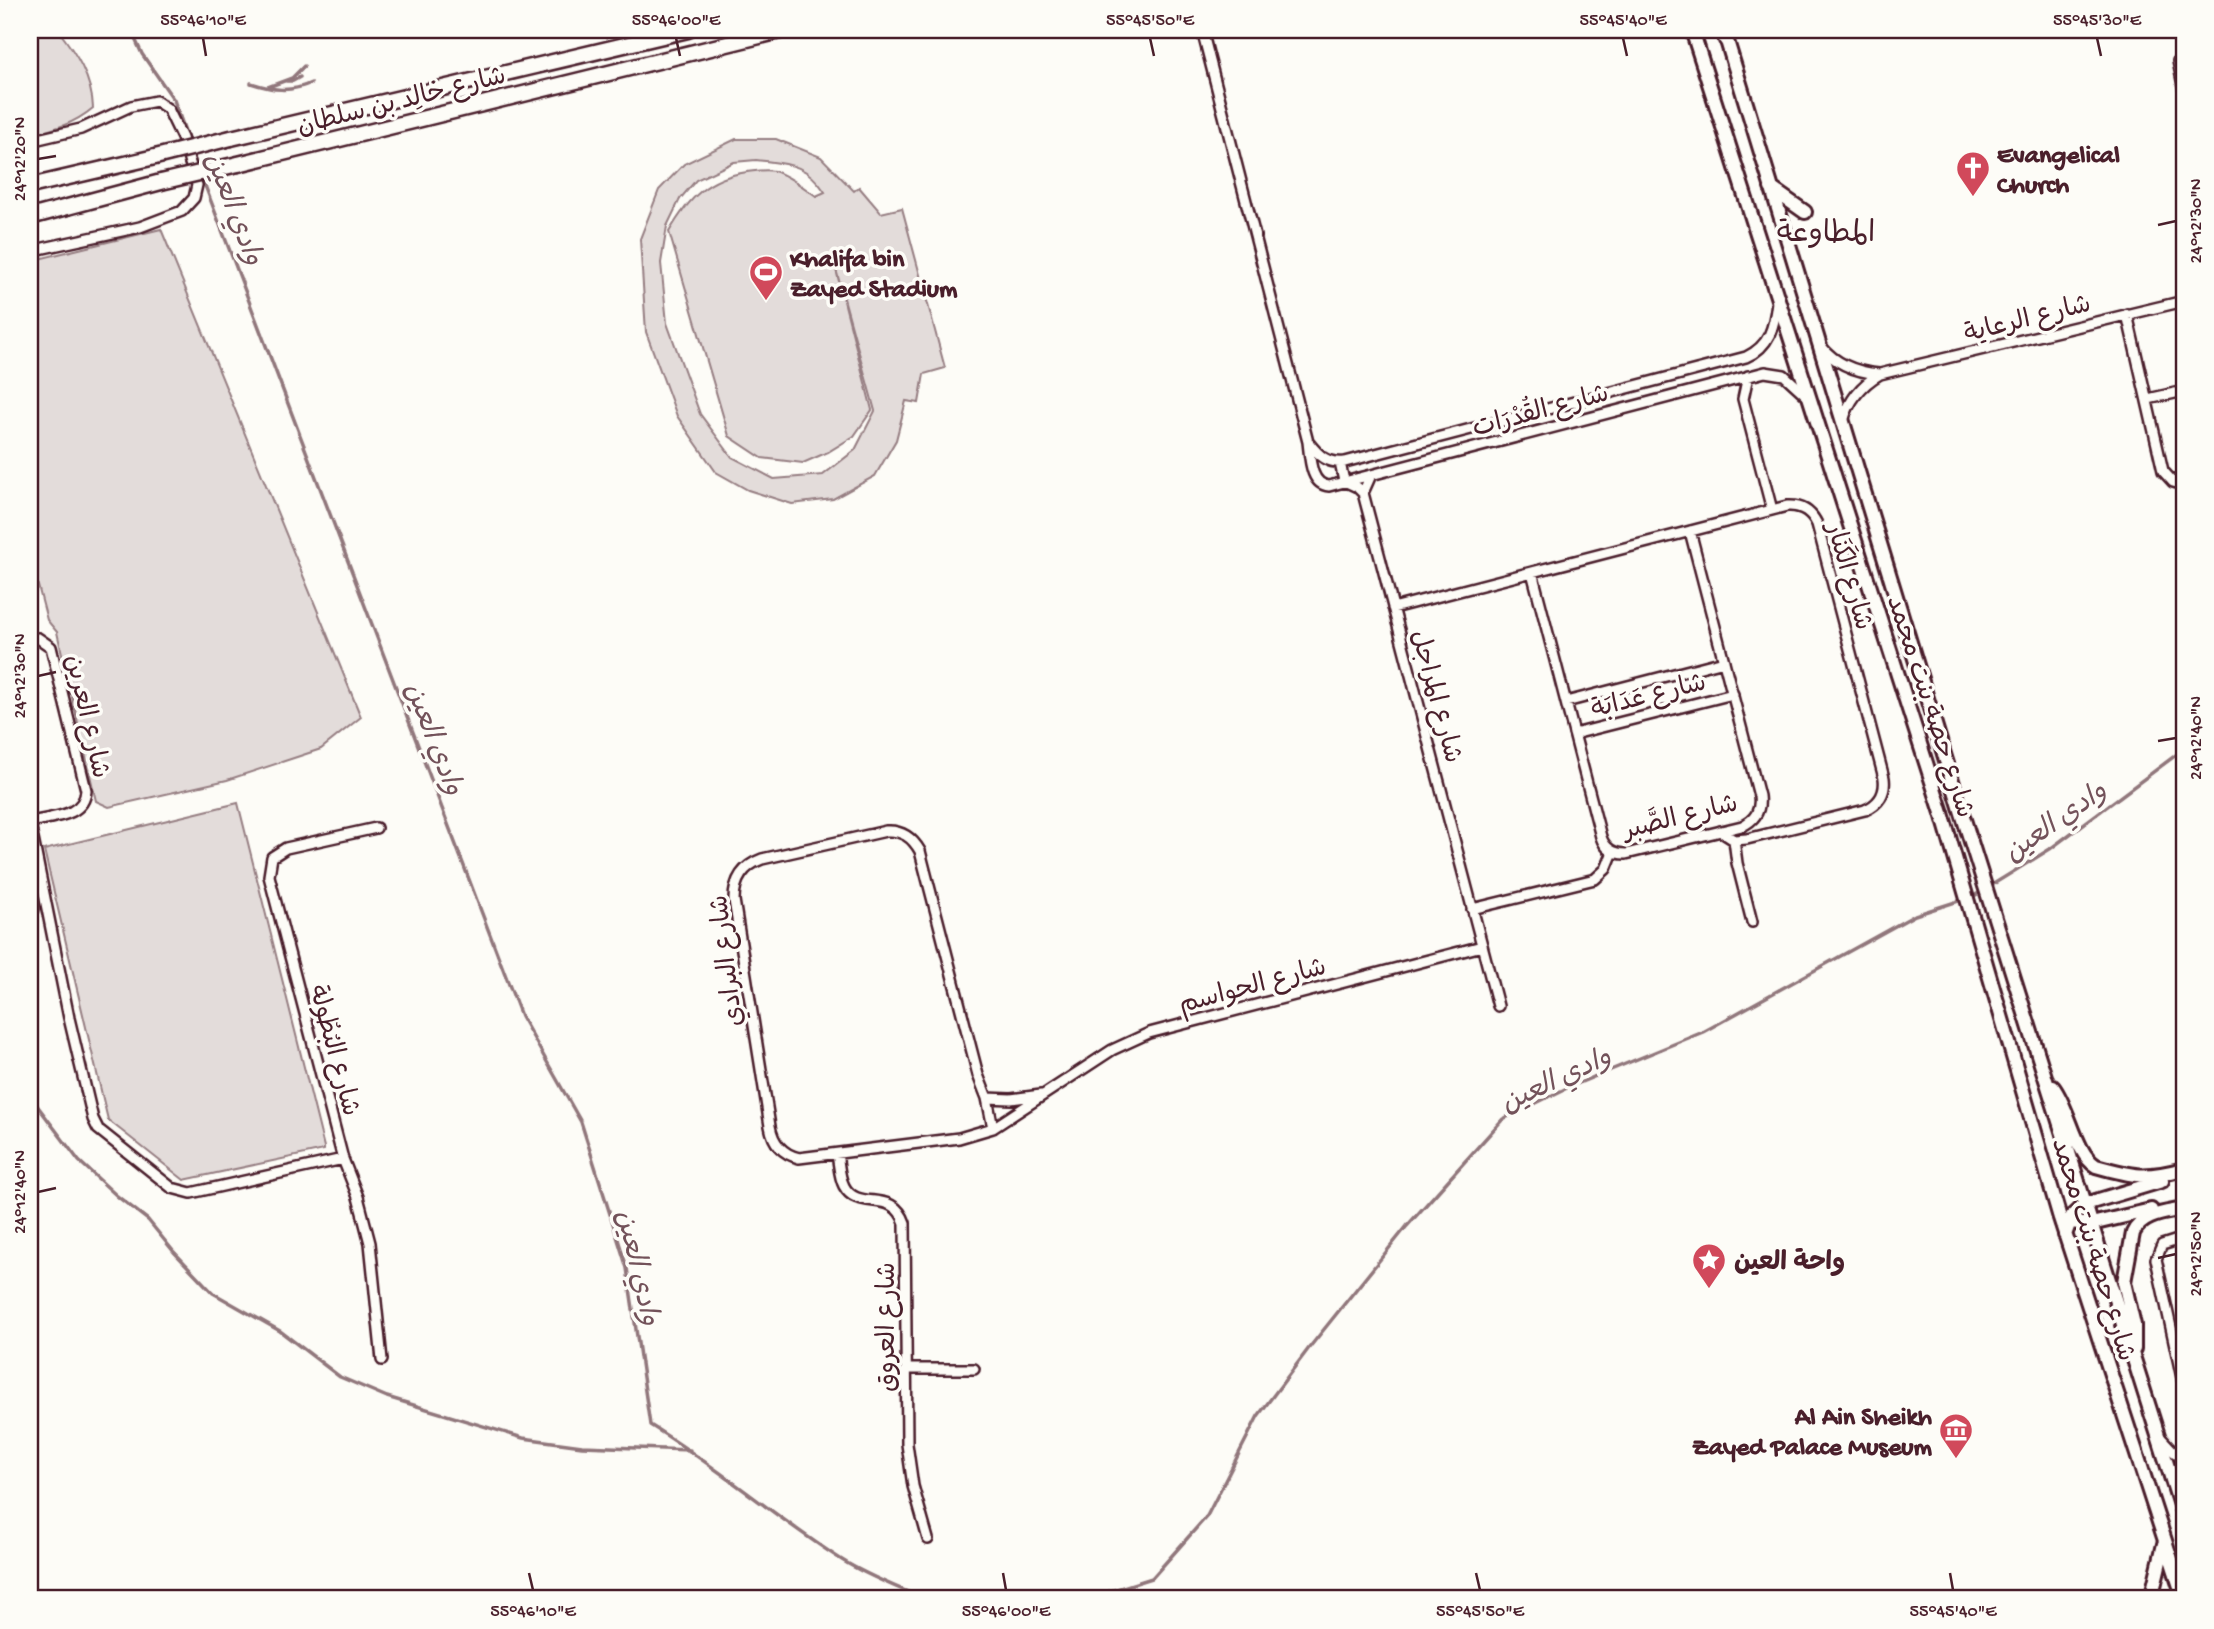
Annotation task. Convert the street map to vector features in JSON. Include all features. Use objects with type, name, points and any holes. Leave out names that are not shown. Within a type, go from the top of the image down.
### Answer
[{"type":"main road","name":"شارع خالِد بن سلطان","points":[[30,186],[688,30]]},
{"type":"main road","name":"شارع خالِد بن سلطان","points":[[30,217],[161,182],[784,30]]},
{"type":"main road","name":"شارع حصة بنت محمد","points":[[1692,30],[1942,813],[2065,1220],[2065,1236],[2184,1599]]},
{"type":"main road","name":"شارع حصة بنت محمد","points":[[1725,33],[1961,810],[2184,1518]]},
{"type":"main road","points":[[1771,188],[1805,212]]},
{"type":"main road","points":[[2045,1078],[2065,1106],[2081,1150],[2090,1162],[2096,1166],[2140,1177],[2184,1172]]},
{"type":"main road","points":[[2065,1220],[2085,1204],[2184,1172]]},
{"type":"main road","points":[[2065,1220],[2083,1225],[2092,1224],[2184,1202]]},
{"type":"main road","points":[[2133,1357],[2134,1325],[2124,1282],[2133,1233],[2146,1218],[2184,1209]]},
{"type":"main road","points":[[2151,1599],[2165,1540]]},
{"type":"street","points":[[1202,30],[1308,442],[1314,475]]},
{"type":"street","points":[[2178,61],[2184,90]]},
{"type":"street","points":[[30,141],[81,129],[131,106],[156,101],[168,109],[175,119],[197,185],[194,198],[182,211],[122,231],[30,251]]},
{"type":"street","name":"شارع القُدْرَات","points":[[1329,461],[1340,463],[1746,357],[1758,350],[1771,334],[1778,301]]},
{"type":"street","name":"شارع الرعاية","points":[[1842,422],[1846,410],[1860,389],[1881,374],[2184,301]]},
{"type":"street","points":[[2127,314],[2163,471],[2173,482],[2184,485]]},
{"type":"street","name":"شارع الرعاية","points":[[1818,341],[1844,366],[1881,374]]},
{"type":"street","name":"شارع القُدْرَات","points":[[1314,475],[1318,482],[1326,487],[1765,372],[1778,373],[1790,379],[1808,397]]},
{"type":"street","points":[[1681,374],[1685,393]]},
{"type":"street","points":[[1748,376],[1743,399],[1772,510]]},
{"type":"street","points":[[1724,383],[1743,399]]},
{"type":"street","points":[[2148,399],[2184,391]]},
{"type":"street","points":[[1308,442],[1319,455],[1329,461],[1314,475]]},
{"type":"street","points":[[1340,463],[1345,481],[1357,486],[1363,493],[1371,475]]},
{"type":"street","name":"شارع المراجل","points":[[1363,493],[1498,1006]]},
{"type":"street","name":"شارع الكَنَار","points":[[1393,608],[1772,510],[1797,506],[1807,510],[1817,524],[1884,778],[1884,789],[1876,804],[1865,810],[1747,839],[1734,839]]},
{"type":"street","name":"شارع الصَّبر","points":[[1532,572],[1605,846],[1613,852],[1626,854],[1742,826],[1758,812],[1760,801],[1690,531]]},
{"type":"street","name":"شارع العرين","points":[[30,639],[38,638],[51,647],[86,790],[83,803],[75,811],[30,823]]},
{"type":"street","name":"شارع عَدَابَة","points":[[1566,702],[1724,661]]},
{"type":"street","name":"شارع عَدَابَة","points":[[1574,734],[1733,694]]},
{"type":"street","points":[[30,823],[69,1018],[93,1119],[98,1129],[172,1188],[191,1193],[343,1160]]},
{"type":"street","name":"شارع البُطُولة","points":[[376,828],[286,848],[272,857],[269,876],[343,1160],[358,1197],[370,1243],[382,1360]]},
{"type":"street","name":"شارع البرادي","points":[[993,1128],[919,851],[913,841],[898,831],[886,831],[754,862],[738,877],[734,900],[771,1133],[777,1144],[793,1156],[806,1158],[959,1138],[993,1128],[1046,1094]]},
{"type":"street","points":[[1720,831],[1734,839],[1737,863],[1752,922]]},
{"type":"street","points":[[1472,909],[1595,879],[1606,869],[1613,852]]},
{"type":"street","name":"شارع الحواسم","points":[[1046,1094],[1112,1050],[1149,1033],[1482,946]]},
{"type":"street","points":[[987,1098],[1011,1099],[1046,1094]]},
{"type":"street","name":"شارع العروق","points":[[837,1154],[843,1184],[850,1194],[860,1199],[890,1203],[900,1211],[905,1223],[908,1457],[928,1539]]},
{"type":"street","points":[[2184,1237],[2162,1245],[2156,1259],[2184,1387]]},
{"type":"street","points":[[906,1369],[974,1369]]},
{"type":"street","points":[[2156,1431],[2172,1451],[2184,1460]]},
{"type":"shaded area","points":[[30,30],[58,30],[82,66],[90,86],[93,108],[64,125],[30,135]]},
{"type":"shaded area","points":[[736,139],[776,139],[821,157],[854,191],[859,187],[881,213],[902,208],[945,368],[924,374],[919,403],[906,401],[896,440],[875,476],[833,499],[792,504],[748,490],[716,472],[677,416],[646,332],[640,239],[659,190],[684,164]],"holes":[[[756,160],[787,164],[803,170],[811,175],[825,192],[816,196],[790,178],[774,171],[760,170],[733,175],[700,192],[684,209],[669,232],[729,436],[762,458],[803,463],[854,436],[872,410],[834,262],[875,411],[855,450],[823,475],[774,479],[732,457],[700,414],[667,323],[661,263],[667,226],[680,199],[696,180],[734,162]]]},
{"type":"shaded area","points":[[161,229],[361,717],[321,749],[227,780],[109,807],[96,801],[57,632],[47,620],[30,555],[30,261]]},
{"type":"shaded area","points":[[238,803],[324,1150],[184,1180],[108,1120],[44,850]]},
{"type":"waterway","name":"وادي العين","points":[[131,30],[142,54],[174,100],[190,145]]},
{"type":"waterway","points":[[268,87],[292,78],[304,66]]},
{"type":"waterway","points":[[286,81],[300,77]]},
{"type":"waterway","points":[[251,83],[281,89],[311,83]]},
{"type":"waterway","name":"وادي العين","points":[[192,153],[198,168]]},
{"type":"waterway","name":"وادي العين","points":[[201,175],[521,1016],[581,1122],[627,1268],[650,1425],[842,1560],[924,1599]]},
{"type":"waterway","name":"وادي العين","points":[[1085,1599],[1152,1578],[1207,1516],[1258,1416],[1407,1226],[1503,1119],[1567,1088],[1703,1032],[1915,915],[1974,896],[2050,849],[2184,749]]},
{"type":"waterway","name":"وادي العين","points":[[30,1099],[79,1161],[148,1220],[213,1293],[280,1331],[340,1377],[387,1397],[523,1438],[582,1446],[690,1450]]},
{"type":"place","name":"Evangelical Church","points":[[1973,198]]},
{"type":"place","name":"Khalifa bin Zayed Stadium","points":[[766,302]]},
{"type":"place","name":"واحة العين","points":[[1709,1290]]},
{"type":"place","name":"Al Ain Sheikh Zayed Palace Museum","points":[[1956,1460]]},
{"type":"district","name":"المطاوعة","points":[[1826,231]]}]
